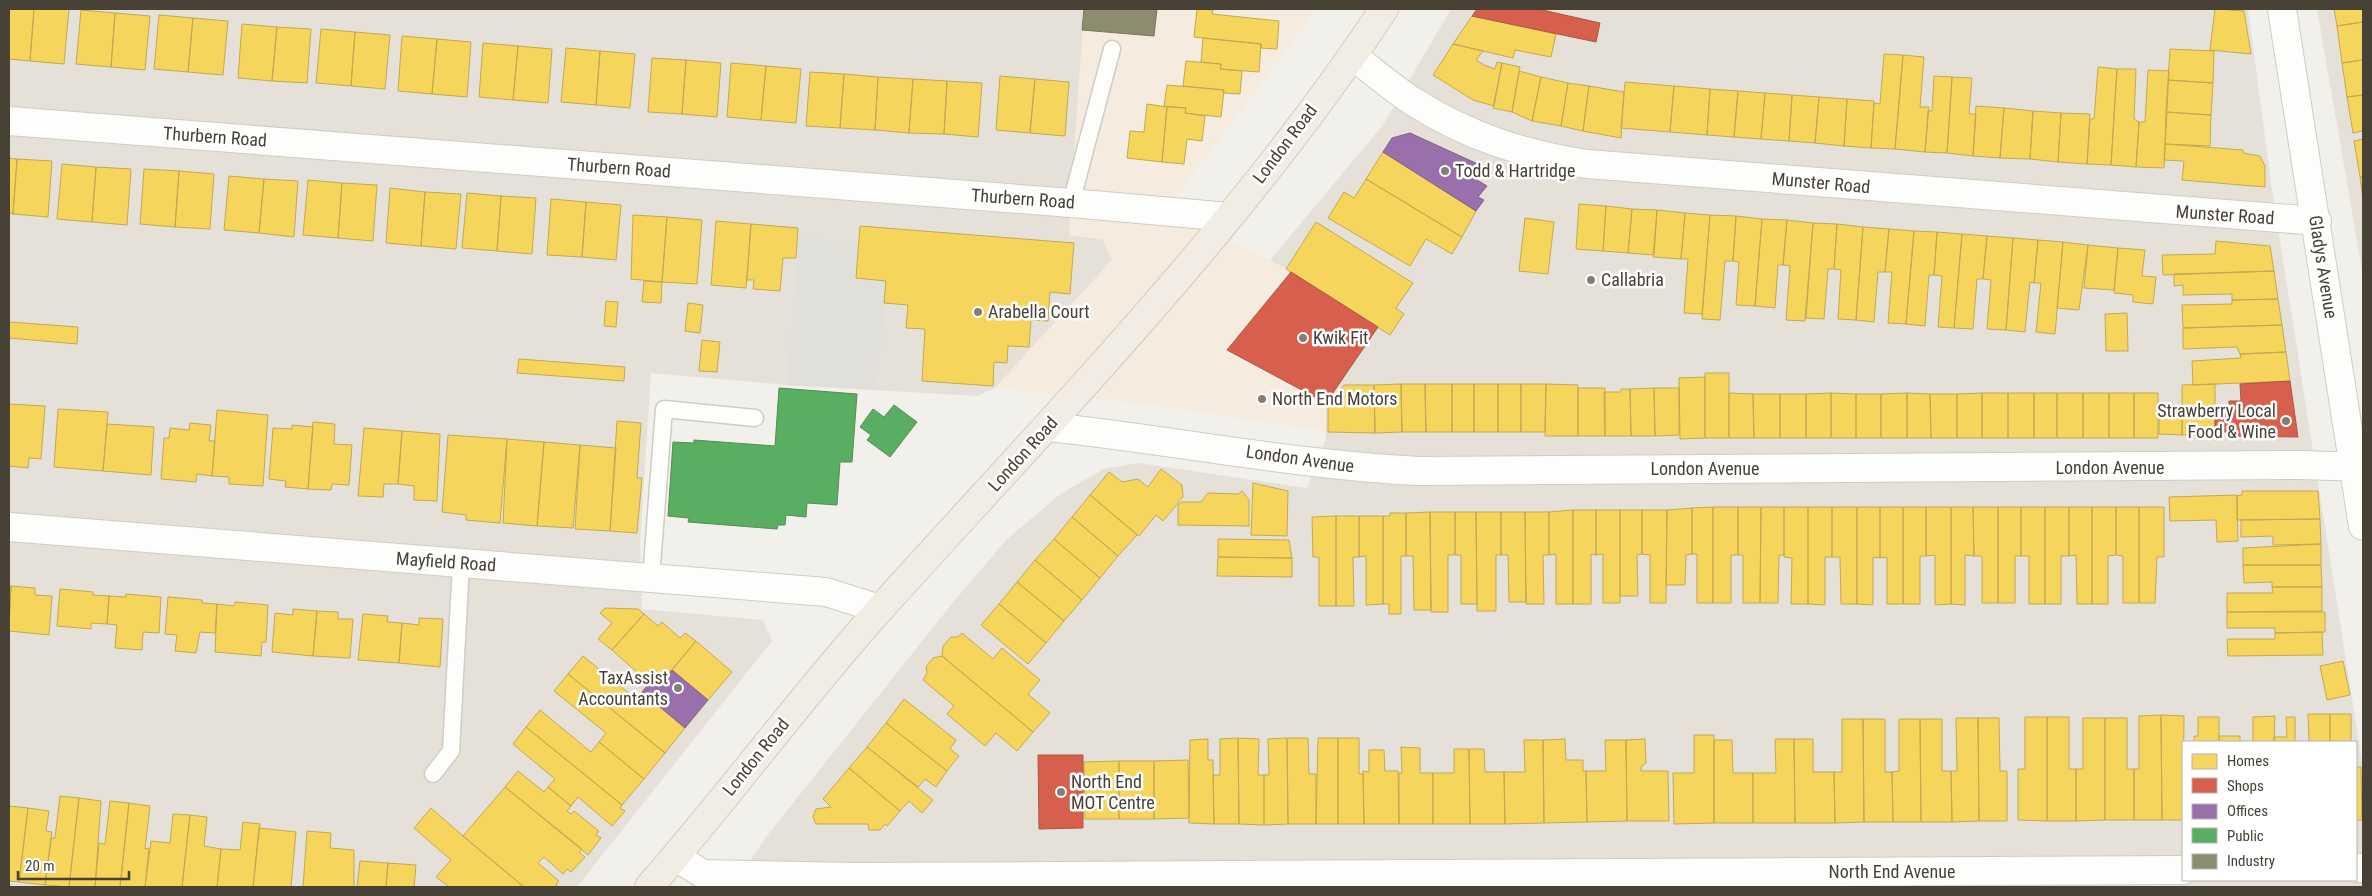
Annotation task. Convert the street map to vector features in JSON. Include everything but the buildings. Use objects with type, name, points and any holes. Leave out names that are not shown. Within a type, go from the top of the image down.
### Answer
[{"type":"main road","name":"London Road","points":[[649,887],[676,857],[808,693],[880,609],[1049,427],[1229,217],[1353,56],[1384,9]]},
{"type":"street","name":"Gladys Avenue","points":[[2282,9],[2358,468],[2363,526]]},
{"type":"street","name":"Munster Road","points":[[1353,56],[1413,102],[1462,128],[1505,146],[1547,158],[1597,164],[2317,222]]},
{"type":"street","name":"Thurbern Road","points":[[9,121],[1071,203],[1229,217]]},
{"type":"street","name":"London Avenue","points":[[1049,427],[1118,434],[1352,467],[1419,470],[2301,465],[2358,468]]},
{"type":"street","name":"Mayfield Road","points":[[9,527],[826,592],[880,609]]},
{"type":"street","name":"North End Avenue","points":[[676,857],[703,874],[856,878],[2182,870]]},
{"type":"lane","points":[[1071,203],[1112,49]]},
{"type":"lane","points":[[651,578],[664,409],[755,418]]},
{"type":"lane","points":[[433,774],[451,751],[462,564]]},
{"type":"shaded area","points":[[9,9],[1084,9],[1069,235],[1103,239],[1112,260],[995,388],[977,396],[787,385],[651,373],[640,542],[642,609],[763,620],[772,641],[577,887],[9,887]]},
{"type":"shaded area","points":[[1084,9],[1317,9],[1169,206],[1291,272],[1378,327],[1326,403],[1326,431],[1159,406],[995,388],[1112,260],[1103,239],[1069,235]]},
{"type":"shaded area","points":[[1451,9],[2248,9],[2272,190],[2363,768],[2363,887],[732,887],[766,837],[950,606],[1006,540],[1059,495],[1103,469],[1138,463],[1307,488],[1326,439],[1326,403],[1291,272],[1270,260],[1383,125]]},
{"type":"shaded area","points":[[2317,9],[2363,9],[2363,276]]},
{"type":"shaded area","points":[[799,238],[859,243],[856,278],[886,281],[877,390],[787,385]]},
{"type":"place","name":"Todd & Hartridge","points":[[1445,171]]},
{"type":"place","name":"Callabria","points":[[1591,280]]},
{"type":"place","name":"Arabella Court","points":[[978,312]]},
{"type":"place","name":"Kwik Fit","points":[[1303,338]]},
{"type":"place","name":"North End Motors","points":[[1262,399]]},
{"type":"place","name":"Strawberry Local Food & Wine","points":[[2286,421]]},
{"type":"place","name":"TaxAssist Accountants","points":[[678,688]]},
{"type":"place","name":"North End MOT Centre","points":[[1061,792]]}]
